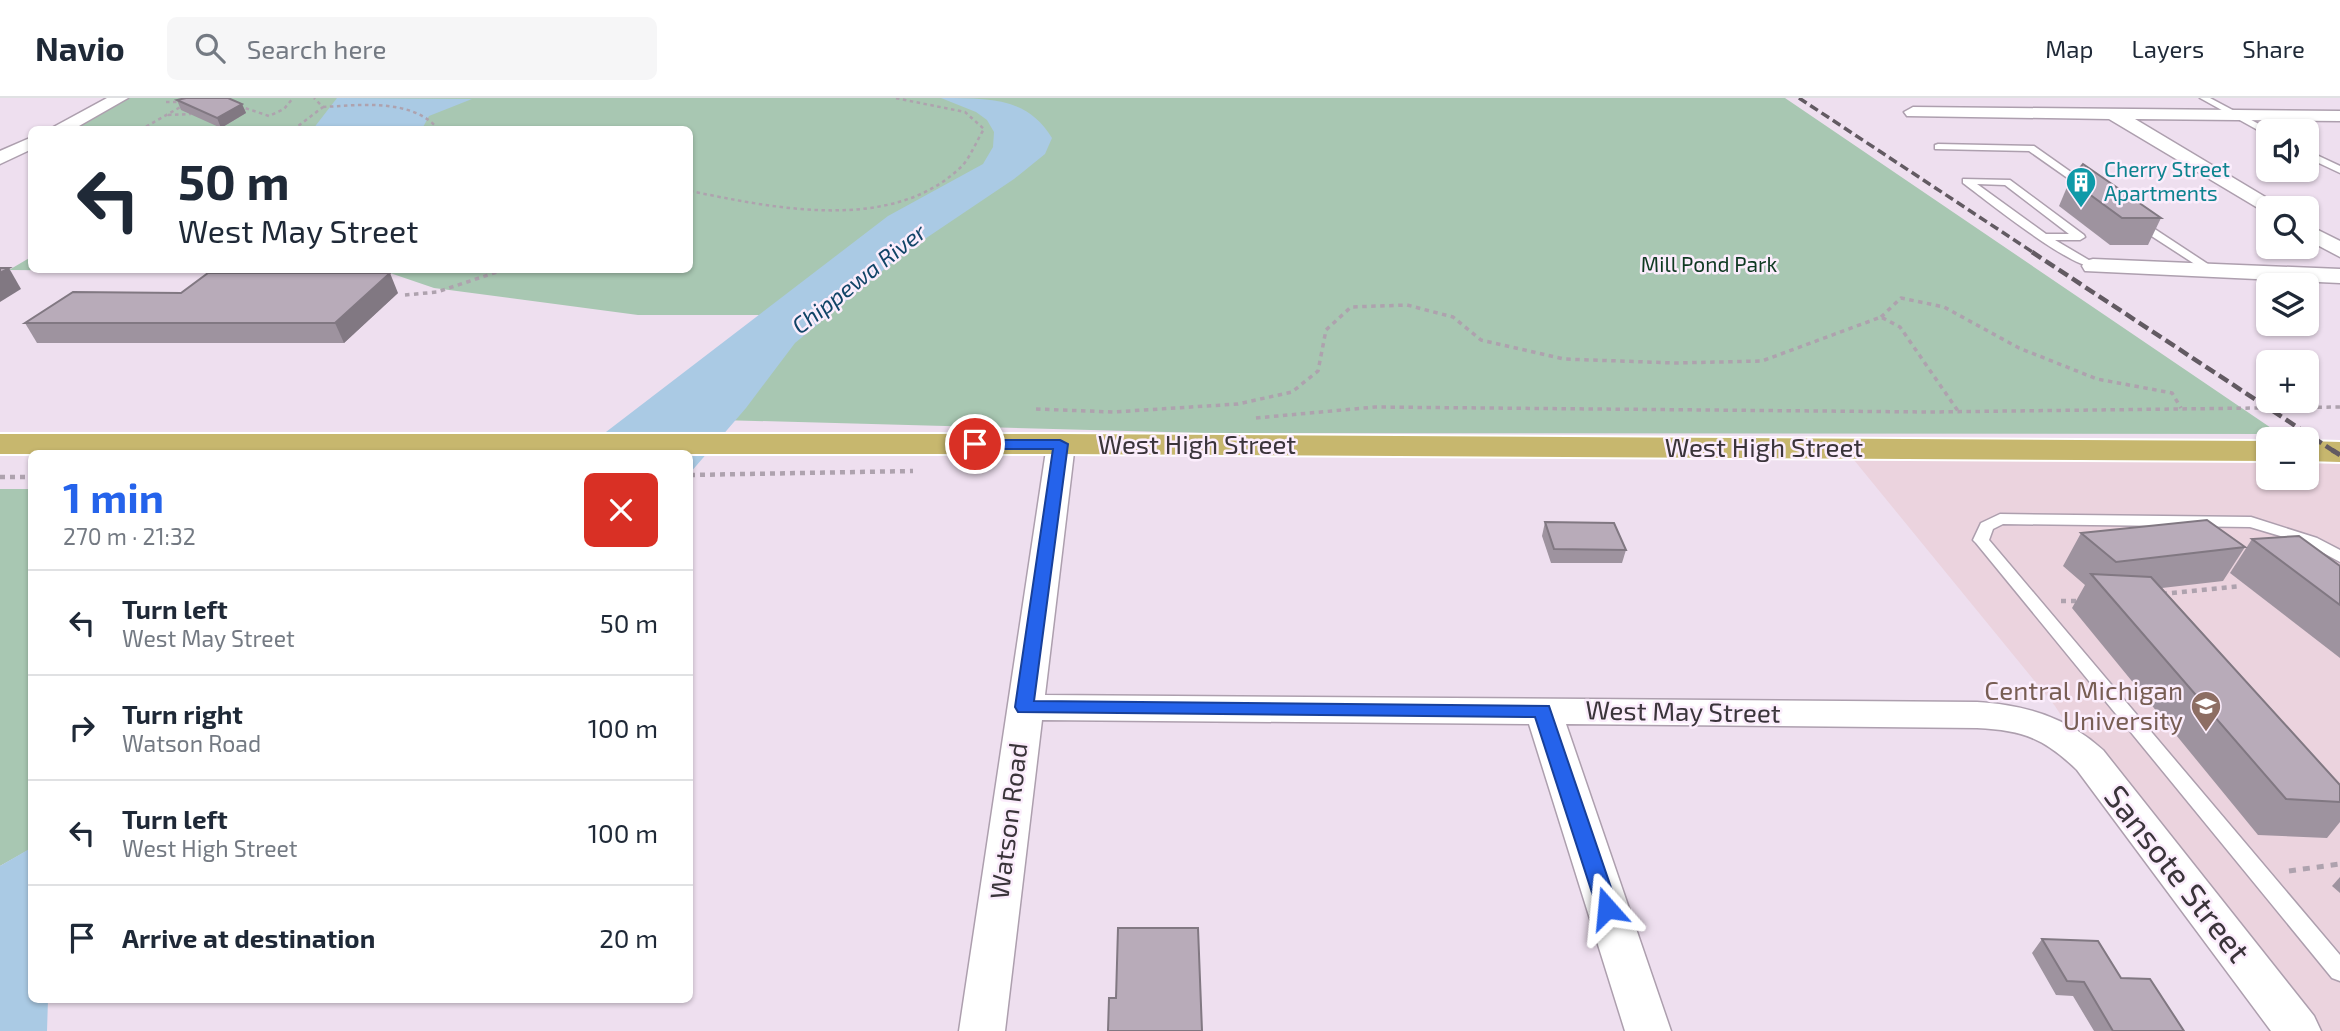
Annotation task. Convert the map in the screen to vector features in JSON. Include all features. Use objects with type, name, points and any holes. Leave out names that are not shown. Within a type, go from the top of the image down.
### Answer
[{"type":"main road","name":"West High Street","points":[[0,444],[1060,444],[2256,451]]},
{"type":"main road","points":[[2319,451],[2340,452]]},
{"type":"street","points":[[65,126],[120,98]]},
{"type":"street","points":[[2086,98],[2256,200]]},
{"type":"street","points":[[2328,98],[2340,104]]},
{"type":"street","points":[[1913,112],[2340,116]]},
{"type":"street","points":[[4,155],[28,144]]},
{"type":"street","points":[[2319,238],[2340,250]]},
{"type":"street","points":[[2093,266],[2340,276]]},
{"type":"street","name":"Watson Road","points":[[982,1031],[1060,444]]},
{"type":"street","name":"West May Street","points":[[1024,707],[1977,715],[2016,718],[2047,726]]},
{"type":"street","points":[[1542,710],[1648,1031]]},
{"type":"street","name":"Sansote Street","points":[[2047,726],[2072,742],[2090,760],[2298,1031]]},
{"type":"lane","points":[[2204,98],[2256,126]]},
{"type":"lane","points":[[1938,147],[2031,148],[2098,195]]},
{"type":"lane","points":[[2319,160],[2340,170]]},
{"type":"lane","points":[[2044,237],[2081,237],[2007,182],[1966,181],[2069,255],[2093,266]]},
{"type":"lane","points":[[2131,218],[2211,270]]},
{"type":"lane","points":[[2340,557],[2312,541],[2251,523],[2000,519],[1986,526],[1981,540],[2340,971]]},
{"type":"path","points":[[231,103],[269,116],[284,109],[293,98]]},
{"type":"path","points":[[314,98],[323,107]]},
{"type":"path","points":[[693,191],[838,212],[902,203],[950,177],[975,153],[984,129],[965,113],[895,98]]},
{"type":"path","points":[[147,126],[189,102],[166,102]]},
{"type":"path","points":[[298,126],[323,107],[408,104],[434,119],[437,126]]},
{"type":"path","points":[[167,115],[191,114]]},
{"type":"path","points":[[405,295],[437,292],[494,273]]},
{"type":"path","points":[[1036,409],[1113,411],[1238,404],[1292,392],[1318,371],[1326,330],[1351,307],[1407,305],[1453,317],[1481,340],[1564,359],[1675,363],[1762,361],[1881,317],[1900,298],[1944,307],[2019,348],[2097,379],[2172,393],[2181,408]]},
{"type":"path","points":[[1881,317],[1900,327],[1959,412]]},
{"type":"path","points":[[1245,419],[1375,407],[1959,412],[2340,407]]},
{"type":"path","points":[[693,475],[920,471]]},
{"type":"path","points":[[0,477],[28,477]]},
{"type":"path","points":[[2151,595],[2241,586]]},
{"type":"path","points":[[2032,602],[2087,601]]},
{"type":"path","points":[[2260,876],[2340,864]]},
{"type":"shaded area","name":"Central Michigan University","points":[[1845,449],[2256,451],[2256,490],[2319,490],[2319,453],[2340,455],[2340,1031],[2298,1031],[2090,760],[2055,706]]},
{"type":"green space","name":"Mill Pond Park","points":[[120,98],[1785,98],[2270,427],[2256,427],[2256,434],[1203,433],[685,419],[811,315],[638,315],[434,288],[390,273],[693,273],[693,126],[63,126]]},
{"type":"green space","name":"Mill Pond Park","points":[[28,259],[28,270],[9,270]]},
{"type":"green space","points":[[0,489],[28,489],[28,850],[0,866]]},
{"type":"water","points":[[337,98],[472,99],[429,116],[424,126],[315,126]]},
{"type":"water","name":"Chippewa River","points":[[941,98],[992,100],[1020,108],[1032,115],[1052,138],[1045,154],[1014,179],[904,253],[795,343],[746,408],[693,470],[693,450],[589,445],[888,216],[983,164],[993,147],[994,132],[987,120],[976,112]]},
{"type":"water","points":[[28,850],[28,1003],[48,1003],[47,1031],[0,1031],[0,866]]},
{"type":"building","points":[[228,98],[242,104],[217,118],[177,100]]},
{"type":"building","points":[[2083,164],[2161,218],[2122,218],[2070,180]]},
{"type":"building","points":[[208,273],[390,273],[335,323],[25,323],[73,292],[181,293]]},
{"type":"building","points":[[2207,520],[2245,547],[2116,562],[2081,533]]},
{"type":"building","points":[[1545,522],[1614,523],[1626,550],[1554,549]]},
{"type":"building","points":[[2299,536],[2340,566],[2340,605],[2252,539]]},
{"type":"building","points":[[2091,574],[2151,577],[2340,785],[2340,802],[2286,799]]},
{"type":"building","points":[[1118,928],[1198,928],[1202,1031],[1108,1031],[1109,998],[1116,998]]},
{"type":"building","points":[[2042,939],[2098,941],[2121,978],[2150,979],[2184,1031],[2113,1031],[2084,982],[2067,981]]},
{"type":"railway","points":[[1799,98],[2034,253]]},
{"type":"railway","points":[[2032,252],[2335,452]]},
{"type":"railway","points":[[2332,450],[2340,455]]},
{"type":"place","name":"Cherry Street Apartments","points":[[2081,209]]},
{"type":"place","name":"Central Michigan University","points":[[2206,733]]},
{"type":"route","points":[[975,444],[1060,444],[1024,707],[1542,710],[1607,908]]}]
